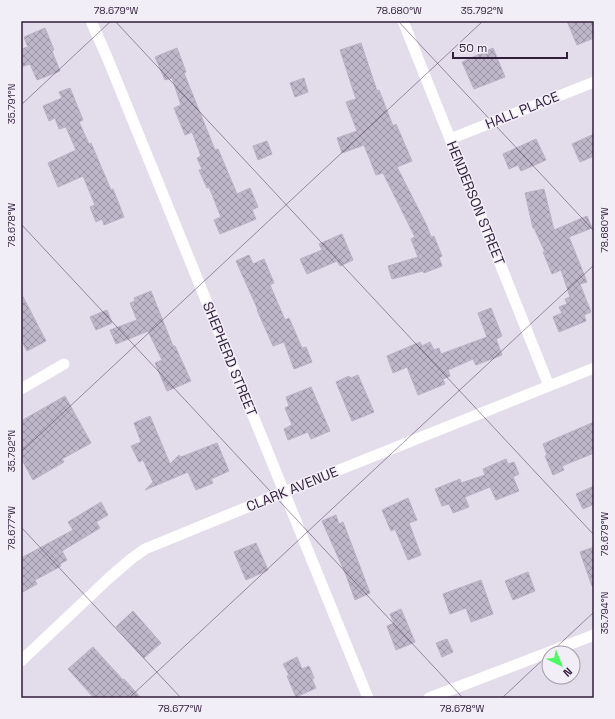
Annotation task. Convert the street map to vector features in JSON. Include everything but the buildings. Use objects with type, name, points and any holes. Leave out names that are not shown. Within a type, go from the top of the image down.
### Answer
[{"type":"street","name":"SHEPHERD STREET","points":[[91,21],[110,64],[368,698]]},
{"type":"street","name":"HENDERSON STREET","points":[[402,21],[549,386]]},
{"type":"street","name":"HALL PLACE","points":[[450,139],[594,82]]},
{"type":"street","points":[[21,389],[64,364]]},
{"type":"street","name":"CLARK AVENUE","points":[[22,657],[109,578],[145,549],[594,368]]},
{"type":"street","points":[[429,698],[594,634]]}]
